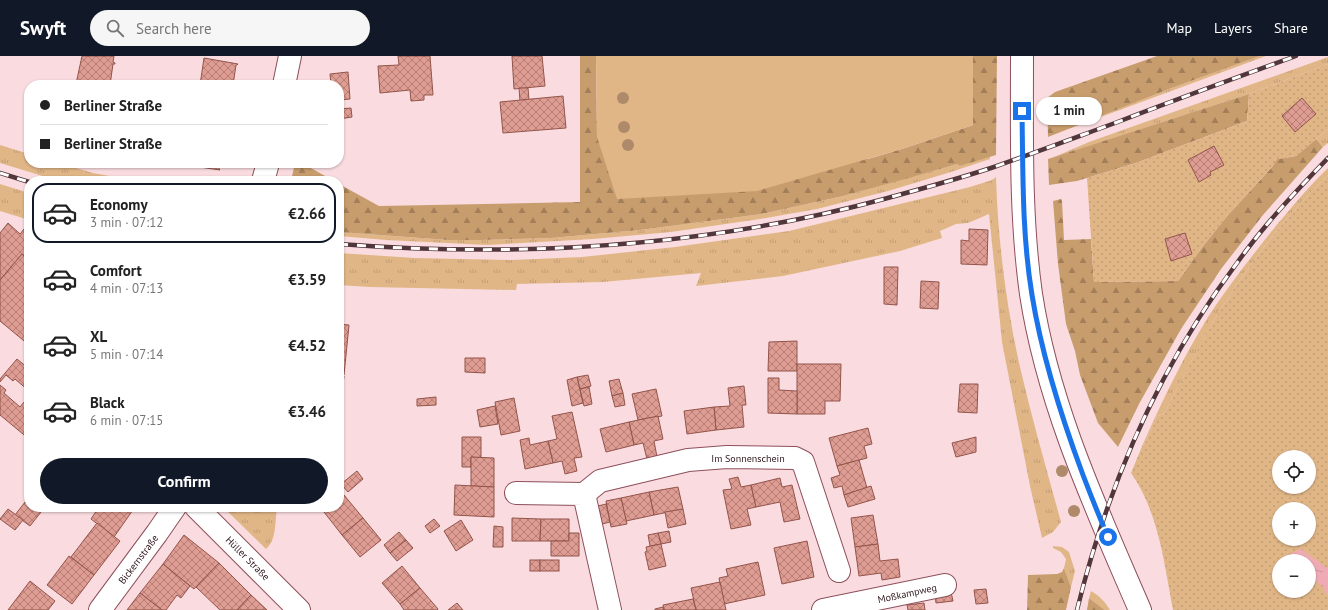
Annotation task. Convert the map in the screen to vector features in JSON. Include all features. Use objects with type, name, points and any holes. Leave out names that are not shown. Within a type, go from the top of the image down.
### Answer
[{"type":"street","points":[[285,80],[290,56]]},
{"type":"street","points":[[1022,56],[1023,197],[1026,247],[1032,295],[1040,335],[1050,378],[1063,422],[1101,521],[1140,610]]},
{"type":"street","name":"Im Sonnenschein","points":[[584,494],[600,480],[688,460],[727,457],[795,458],[803,462],[839,571]]},
{"type":"street","points":[[516,493],[584,494],[610,610]]},
{"type":"street","name":"Bickernstraße","points":[[100,610],[172,512]]},
{"type":"street","name":"Hüller Straße","points":[[201,512],[299,610]]},
{"type":"street","name":"Moßkampweg","points":[[823,610],[945,585]]},
{"type":"green space","points":[[580,56],[596,56],[597,137],[868,159],[973,125],[973,56],[997,56],[996,155],[960,166],[957,164],[843,196],[762,214],[640,230],[551,238],[481,240],[448,240],[344,232],[344,187],[379,206],[580,202]]},
{"type":"green space","points":[[596,56],[973,56],[973,125],[905,148],[757,191],[617,199],[597,137]]},
{"type":"green space","points":[[1157,56],[1260,56],[1169,89],[1048,137],[1047,98],[1055,92]]},
{"type":"green space","points":[[1260,56],[1266,56],[1052,135],[1169,89]]},
{"type":"green space","points":[[1328,57],[1328,64],[1249,94],[1052,158],[1089,142]]},
{"type":"green space","points":[[1328,64],[1328,129],[1296,156],[1277,159],[1272,167],[1228,215],[1203,246],[1178,281],[1094,282],[1087,178],[1136,163],[1247,121],[1249,94]]},
{"type":"green space","points":[[1249,94],[1247,121],[1136,163],[1077,181],[1049,185],[1048,159]]},
{"type":"green space","points":[[1328,129],[1328,143],[1323,147],[1316,139]]},
{"type":"green space","points":[[1316,139],[1323,147],[1263,215],[1221,269],[1181,329],[1139,404],[1118,447],[1098,423],[1080,375],[1075,351],[1066,324],[1058,264],[1053,201],[1061,199],[1062,201],[1064,240],[1091,239],[1094,282],[1178,281],[1203,246],[1228,215],[1272,167],[1277,159],[1296,156]]},
{"type":"green space","points":[[0,145],[24,152],[24,168],[76,168],[110,176],[43,176],[0,163]]},
{"type":"green space","points":[[990,156],[990,159],[951,172],[888,191],[817,209],[671,232],[593,239],[487,245],[344,236],[344,232],[448,240],[481,240],[551,238],[640,230],[762,214],[843,196],[957,164],[960,166]]},
{"type":"green space","points":[[294,168],[311,168],[325,176],[292,176]]},
{"type":"green space","points":[[1328,168],[1328,175],[1282,225],[1228,298],[1202,341],[1164,414],[1157,416],[1144,445],[1143,444],[1150,428],[1173,380],[1208,317],[1240,271],[1275,227],[1307,189]]},
{"type":"green space","points":[[1328,175],[1328,610],[1173,610],[1163,557],[1154,522],[1148,505],[1131,473],[1157,416],[1164,414],[1216,317],[1254,261],[1297,208]]},
{"type":"green space","points":[[996,177],[1004,273],[1015,344],[1061,522],[1053,532],[1042,538],[1030,486],[1002,342],[989,214],[968,223],[956,224],[940,231],[942,238],[900,251],[783,276],[696,286],[701,273],[603,282],[517,284],[516,290],[344,285],[344,253],[415,258],[511,260],[582,257],[675,247],[789,231],[970,187],[992,180]]},
{"type":"green space","points":[[0,184],[24,191],[24,218],[0,211]]},
{"type":"green space","points":[[228,512],[277,512],[274,535],[270,545],[266,549]]},
{"type":"green space","points":[[1053,546],[1062,547],[1069,552],[1075,571],[1071,587],[1064,568],[1066,559],[1061,552],[1053,548]]},
{"type":"green space","points":[[1064,568],[1071,587],[1066,610],[1027,610],[1028,575],[1057,574],[1062,572]]},
{"type":"green space","points":[[1091,591],[1102,599],[1110,610],[1105,610],[1089,598]]},
{"type":"green space","points":[[1089,598],[1105,610],[1087,610]]},
{"type":"water","points":[[1301,549],[1308,554],[1290,554]]},
{"type":"water","points":[[1316,560],[1328,569],[1328,597],[1323,587],[1316,582]]},
{"type":"building","points":[[82,56],[114,56],[113,62],[115,64],[113,64],[111,80],[77,80]]},
{"type":"building","points":[[398,56],[430,56],[433,95],[424,95],[424,100],[411,101],[410,90],[380,93],[378,66],[399,65]]},
{"type":"building","points":[[512,56],[542,56],[545,86],[514,89]]},
{"type":"building","points":[[204,58],[238,64],[236,65],[234,80],[201,80]]},
{"type":"building","points":[[348,72],[350,99],[344,100],[344,80],[331,80],[330,74]]},
{"type":"building","points":[[519,88],[528,88],[529,100],[520,101]]},
{"type":"building","points":[[563,96],[566,128],[503,133],[500,102]]},
{"type":"building","points":[[1302,98],[1316,114],[1295,132],[1282,116]]},
{"type":"building","points":[[351,108],[352,117],[344,118],[344,109]]},
{"type":"building","points":[[1214,146],[1224,165],[1210,172],[1211,175],[1199,182],[1188,160]]},
{"type":"building","points":[[206,168],[219,168],[220,170]]},
{"type":"building","points":[[8,223],[20,234],[24,229],[24,256],[22,254],[0,280],[0,233]]},
{"type":"building","points":[[969,229],[988,230],[987,265],[961,264],[961,240],[969,241]]},
{"type":"building","points":[[1185,233],[1192,254],[1171,261],[1165,239]]},
{"type":"building","points":[[22,254],[24,256],[24,341],[0,321],[0,280]]},
{"type":"building","points":[[884,267],[898,267],[897,305],[884,304]]},
{"type":"building","points":[[921,281],[939,282],[938,309],[920,308]]},
{"type":"building","points":[[344,324],[349,325],[344,375]]},
{"type":"building","points":[[797,341],[797,371],[768,371],[769,342]]},
{"type":"building","points":[[465,358],[485,358],[485,373],[465,372]]},
{"type":"building","points":[[17,359],[24,365],[24,387],[15,379],[13,381],[6,375],[0,382],[0,379]]},
{"type":"building","points":[[797,364],[841,364],[840,401],[825,401],[825,414],[797,414]]},
{"type":"building","points":[[588,375],[591,386],[580,389],[577,377]]},
{"type":"building","points":[[577,377],[583,403],[572,406],[567,380]]},
{"type":"building","points":[[768,378],[779,378],[779,390],[797,391],[797,414],[768,413]]},
{"type":"building","points":[[619,379],[623,393],[612,396],[609,381]]},
{"type":"building","points":[[960,384],[978,384],[977,413],[958,412]]},
{"type":"building","points":[[0,385],[6,390],[4,393],[20,407],[24,402],[24,435],[0,415]]},
{"type":"building","points":[[744,386],[746,405],[742,405],[744,427],[716,430],[714,407],[730,406],[728,388]]},
{"type":"building","points":[[589,387],[592,404],[584,406],[580,389]]},
{"type":"building","points":[[656,389],[662,416],[638,420],[632,394]]},
{"type":"building","points":[[623,393],[625,405],[615,407],[612,396]]},
{"type":"building","points":[[436,397],[436,405],[417,406],[417,399]]},
{"type":"building","points":[[514,398],[520,431],[501,435],[495,402]]},
{"type":"building","points":[[495,406],[498,424],[480,427],[477,410]]},
{"type":"building","points":[[714,407],[716,430],[687,434],[684,411]]},
{"type":"building","points":[[572,412],[582,457],[574,458],[577,471],[565,474],[562,461],[553,463],[548,441],[557,439],[552,416]]},
{"type":"building","points":[[658,416],[663,439],[654,441],[657,457],[647,459],[643,443],[634,445],[629,422]]},
{"type":"building","points":[[629,422],[634,445],[606,452],[600,429]]},
{"type":"building","points":[[868,428],[872,444],[864,446],[867,458],[837,466],[829,438]]},
{"type":"building","points":[[462,437],[481,437],[481,458],[471,457],[471,467],[462,467]]},
{"type":"building","points":[[976,437],[976,452],[956,457],[952,443]]},
{"type":"building","points":[[529,438],[530,445],[548,441],[553,463],[525,469],[520,440]]},
{"type":"building","points":[[471,457],[494,458],[494,487],[471,486]]},
{"type":"building","points":[[859,460],[867,488],[844,495],[842,486],[834,488],[831,478],[840,475],[837,466]]},
{"type":"building","points":[[357,471],[363,479],[348,492],[344,487],[344,482]]},
{"type":"building","points":[[738,477],[741,487],[751,485],[756,507],[747,509],[751,525],[731,529],[723,490],[732,489],[729,479]]},
{"type":"building","points":[[780,478],[782,487],[792,485],[800,519],[784,522],[780,502],[756,507],[751,485]]},
{"type":"building","points":[[455,485],[494,487],[494,517],[454,515]]},
{"type":"building","points":[[871,486],[875,499],[848,507],[844,495]]},
{"type":"building","points":[[678,487],[683,509],[654,515],[649,492]]},
{"type":"building","points":[[649,492],[654,515],[626,521],[621,498]]},
{"type":"building","points":[[344,495],[363,518],[342,535],[324,512],[344,512]]},
{"type":"building","points":[[621,498],[627,524],[611,527],[606,501]]},
{"type":"building","points":[[24,503],[24,512],[41,512],[30,526],[15,515]]},
{"type":"building","points":[[606,504],[610,522],[602,524],[598,506]]},
{"type":"building","points":[[8,509],[23,520],[15,530],[0,519]]},
{"type":"building","points":[[683,509],[686,524],[668,528],[665,512]]},
{"type":"building","points":[[96,512],[132,512],[114,537],[91,519]]},
{"type":"building","points":[[873,515],[878,544],[855,547],[851,518]]},
{"type":"building","points":[[363,518],[381,540],[360,557],[342,535]]},
{"type":"building","points":[[512,518],[541,519],[540,541],[512,541]]},
{"type":"building","points":[[434,519],[440,526],[430,533],[425,526]]},
{"type":"building","points":[[541,519],[569,519],[569,541],[540,541]]},
{"type":"building","points":[[461,520],[473,540],[456,551],[444,531]]},
{"type":"building","points":[[97,523],[120,541],[94,575],[71,557]]},
{"type":"building","points":[[494,526],[503,527],[503,547],[493,547]]},
{"type":"building","points":[[669,531],[671,542],[661,544],[658,533]]},
{"type":"building","points":[[399,532],[406,540],[390,553],[384,545]]},
{"type":"building","points":[[569,533],[579,533],[579,556],[551,556],[551,541],[569,541]]},
{"type":"building","points":[[658,533],[661,544],[650,546],[648,535]]},
{"type":"building","points":[[184,535],[219,563],[194,589],[163,564]]},
{"type":"building","points":[[406,540],[413,548],[397,561],[390,553]]},
{"type":"building","points":[[807,541],[814,577],[782,584],[774,548]]},
{"type":"building","points":[[661,544],[666,566],[649,570],[645,552],[647,551],[646,547]]},
{"type":"building","points":[[878,544],[880,561],[898,559],[900,577],[882,580],[881,573],[859,576],[855,547]]},
{"type":"building","points":[[69,556],[94,575],[72,604],[47,585]]},
{"type":"building","points":[[530,560],[540,560],[540,571],[530,571]]},
{"type":"building","points":[[540,560],[559,560],[559,571],[540,571]]},
{"type":"building","points":[[758,562],[765,595],[724,604],[719,578],[728,576],[726,569]]},
{"type":"building","points":[[219,563],[251,595],[237,610],[220,610],[196,587]]},
{"type":"building","points":[[163,564],[190,586],[181,598],[177,595],[166,610],[162,610],[140,593]]},
{"type":"building","points":[[402,566],[420,588],[400,604],[382,583]]},
{"type":"building","points":[[30,581],[55,601],[48,610],[8,610]]},
{"type":"building","points":[[720,582],[726,610],[696,610],[691,588]]},
{"type":"building","points":[[420,588],[438,609],[437,610],[404,610],[400,604]]},
{"type":"building","points":[[986,589],[988,603],[976,604],[974,590]]},
{"type":"building","points":[[951,592],[953,601],[936,603],[935,594]]},
{"type":"building","points":[[140,593],[162,610],[127,610]]},
{"type":"building","points":[[251,595],[267,610],[237,610]]},
{"type":"building","points":[[693,599],[696,610],[664,610],[663,605]]},
{"type":"building","points":[[457,603],[463,610],[448,610]]},
{"type":"building","points":[[924,603],[925,610],[908,610],[907,605]]},
{"type":"building","points":[[663,607],[664,610],[655,610],[655,609]]},
{"type":"railway","points":[[344,244],[477,250],[545,249],[614,245],[682,238],[750,228],[817,215],[884,199],[994,167],[1296,56]]},
{"type":"railway","points":[[1077,610],[1104,517],[1121,472],[1139,428],[1183,343],[1247,249],[1304,183],[1328,158]]},
{"type":"railway","points":[[0,173],[24,180]]},
{"type":"route","points":[[1022,111],[1023,197],[1026,247],[1032,295],[1040,335],[1050,378],[1063,422],[1108,537]]}]
